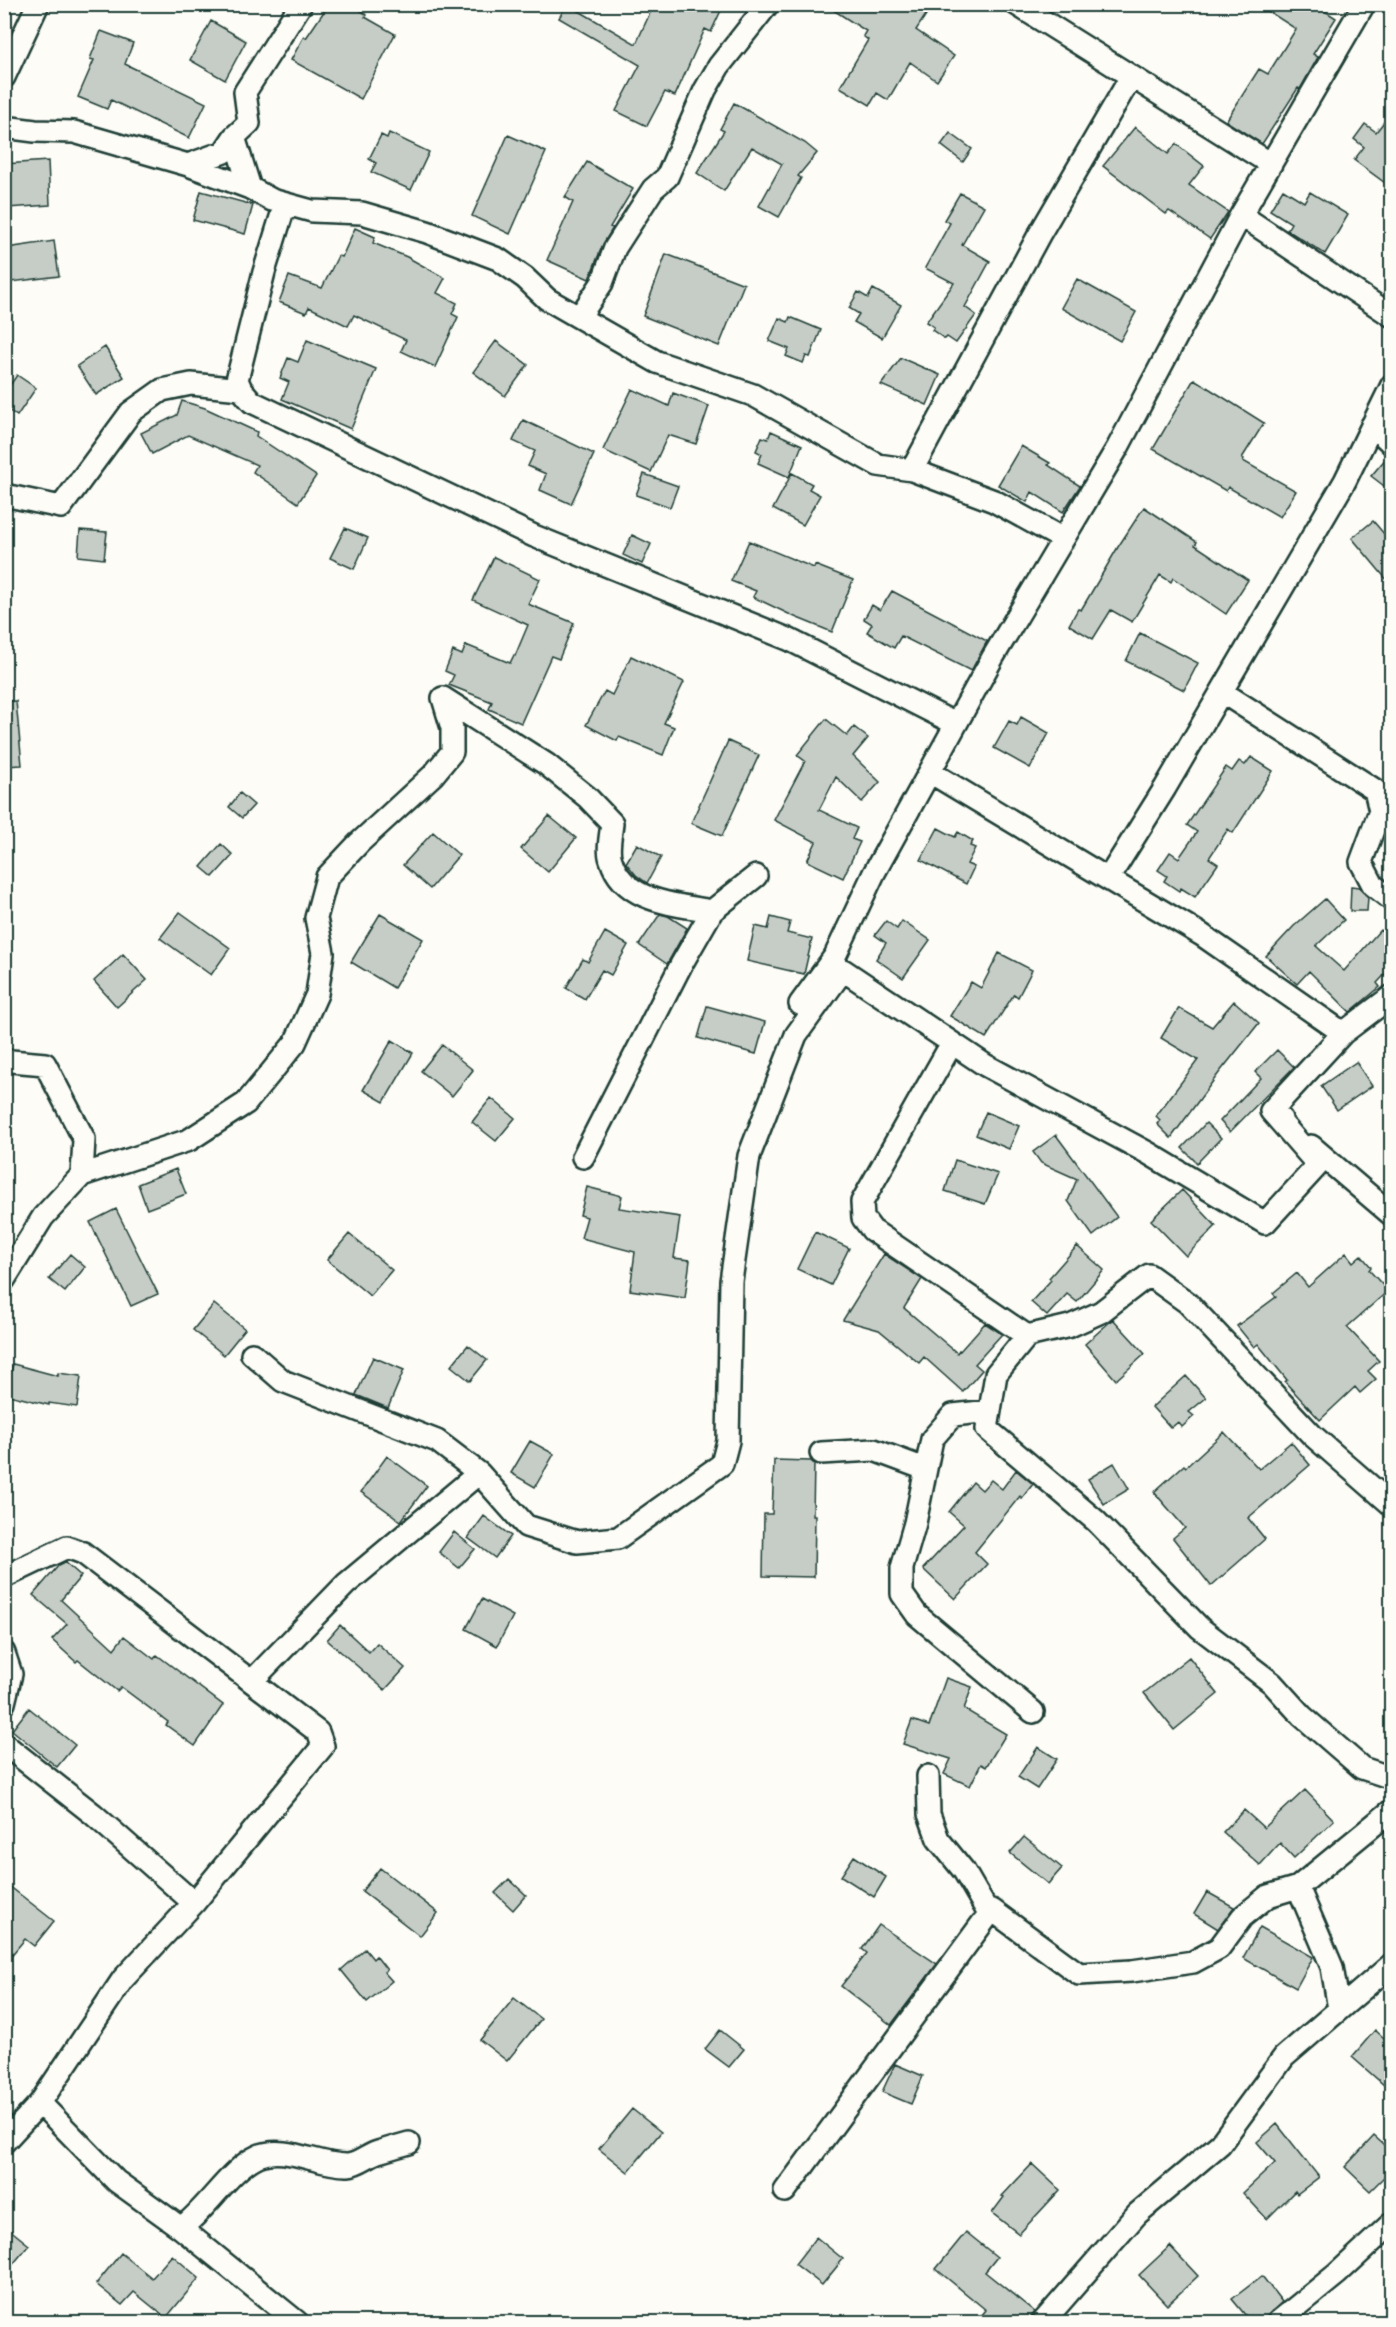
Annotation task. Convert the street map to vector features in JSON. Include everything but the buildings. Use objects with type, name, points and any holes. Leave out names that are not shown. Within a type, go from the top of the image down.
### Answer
[{"type":"street","points":[[4,77],[38,4]]},
{"type":"street","points":[[188,165],[224,152],[234,137],[249,123],[245,92],[301,4]]},
{"type":"street","points":[[580,316],[602,283],[615,248],[653,189],[667,177],[705,90],[719,66],[768,4]]},
{"type":"street","points":[[1016,4],[1271,164]]},
{"type":"street","points":[[800,1004],[835,956],[874,873],[956,724],[1118,447],[1241,215],[1364,4]]},
{"type":"street","points":[[912,470],[1039,235],[1131,77]]},
{"type":"street","points":[[4,126],[35,131],[74,132],[188,165],[285,204],[312,211],[362,213],[427,232],[498,260],[525,278],[547,299],[657,362],[753,395],[878,465],[912,470],[994,501],[1063,539]]},
{"type":"street","points":[[234,137],[250,188]]},
{"type":"street","points":[[285,204],[264,272],[237,380],[252,402],[513,526],[788,639],[956,724]]},
{"type":"street","points":[[1241,215],[1392,316]]},
{"type":"street","points":[[4,495],[61,507],[130,412],[162,390],[191,384],[241,389]]},
{"type":"street","points":[[1108,879],[1166,788],[1345,482],[1392,385]]},
{"type":"street","points":[[1372,425],[1392,444]]},
{"type":"street","points":[[1222,692],[1375,790],[1380,811],[1361,862],[1373,885],[1392,900]]},
{"type":"street","points":[[4,1280],[43,1218],[82,1175],[189,1140],[246,1103],[295,1043],[317,994],[323,953],[316,918],[327,877],[359,843],[433,775],[452,752],[452,728],[443,698],[546,764],[612,823],[610,859],[620,879],[646,898],[712,911]]},
{"type":"street","points":[[930,772],[1202,936],[1343,1033]]},
{"type":"street","points":[[583,1157],[681,965],[712,911],[756,876]]},
{"type":"street","points":[[252,1354],[283,1381],[437,1441],[478,1473],[526,1526],[577,1542],[618,1538],[722,1464],[728,1441],[731,1281],[749,1156],[796,1035],[843,970],[985,1065],[1148,1153],[1265,1222],[1318,1166],[1271,1111]]},
{"type":"street","points":[[1271,1111],[1343,1033],[1392,996]]},
{"type":"street","points":[[952,1043],[862,1202],[863,1218],[872,1230],[1027,1336]]},
{"type":"street","points":[[4,1063],[12,1061],[45,1064],[84,1139],[82,1175]]},
{"type":"street","points":[[1271,1111],[1392,1215]]},
{"type":"street","points":[[1392,1505],[1312,1435],[1188,1303],[1149,1275],[1101,1312],[1070,1326],[1027,1336],[996,1374],[987,1429],[1096,1521],[1200,1628],[1272,1683],[1302,1716],[1362,1768],[1392,1778]]},
{"type":"street","points":[[990,1411],[953,1414],[932,1439],[915,1523],[902,1568],[902,1594],[917,1615],[1033,1712]]},
{"type":"street","points":[[821,1453],[874,1450],[925,1469]]},
{"type":"street","points":[[252,1681],[346,1584],[478,1473]]},
{"type":"street","points":[[4,1577],[68,1547],[83,1552],[318,1732],[323,1746],[194,1903],[123,1979],[40,2103],[4,2142]]},
{"type":"street","points":[[4,1653],[11,1674],[4,1703]]},
{"type":"street","points":[[4,1744],[93,1814],[194,1903]]},
{"type":"street","points":[[928,1776],[929,1814],[938,1839],[964,1871],[989,1914]]},
{"type":"street","points":[[785,2191],[992,1910],[1079,1974],[1132,1971],[1193,1962],[1219,1948],[1242,1917],[1268,1896],[1298,1887],[1392,1810]]},
{"type":"street","points":[[1298,1887],[1332,1967],[1339,2009]]},
{"type":"street","points":[[1043,2322],[1137,2214],[1220,2144],[1284,2057],[1392,1964]]},
{"type":"street","points":[[40,2103],[116,2181],[181,2228],[297,2322]]},
{"type":"street","points":[[181,2228],[198,2216],[242,2167],[259,2156],[283,2151],[323,2162],[352,2165],[376,2153],[409,2143]]},
{"type":"street","points":[[1278,2322],[1337,2274],[1392,2223]]}]
